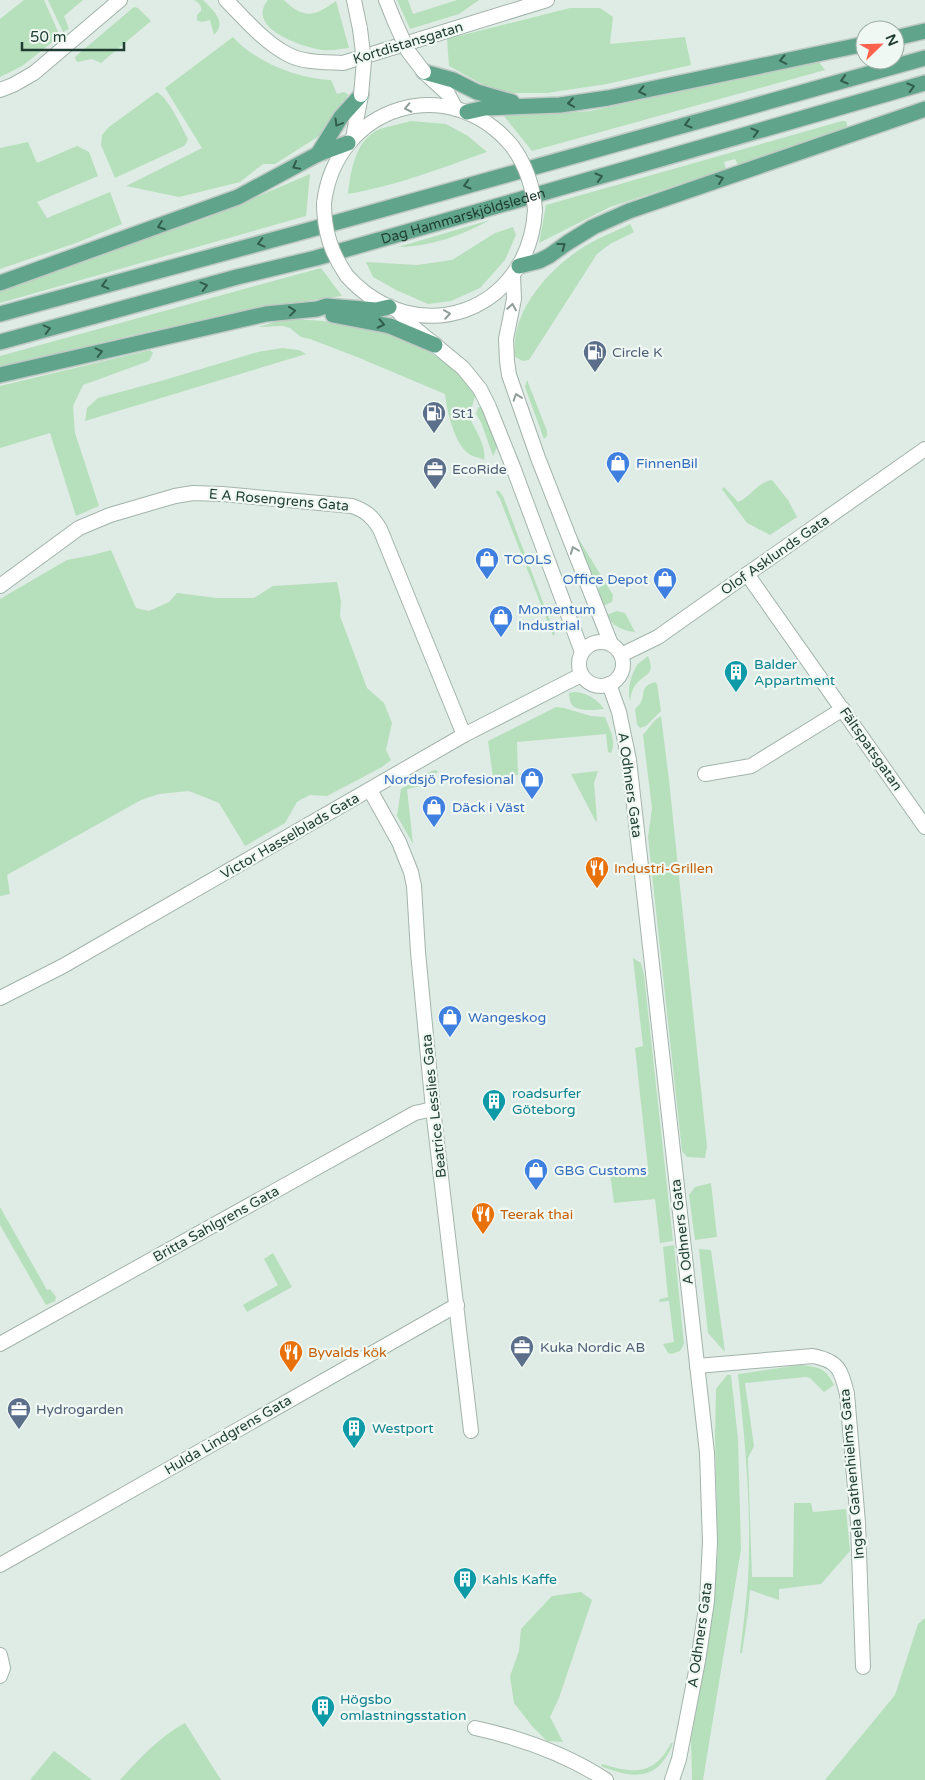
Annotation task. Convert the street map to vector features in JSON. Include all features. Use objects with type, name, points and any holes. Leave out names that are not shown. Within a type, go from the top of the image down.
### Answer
[{"type":"main road","points":[[905,36],[925,32]]},
{"type":"main road","points":[[462,110],[522,105],[560,105],[608,98],[855,46]]},
{"type":"main road","name":"Dag Hammarskjöldsleden","points":[[0,314],[925,58]]},
{"type":"main road","points":[[424,72],[453,80],[477,92],[522,105]]},
{"type":"main road","name":"Dag Hammarskjöldsleden","points":[[0,342],[237,277],[316,258],[925,83]]},
{"type":"main road","points":[[318,154],[341,117],[360,95]]},
{"type":"main road","points":[[516,270],[549,256],[593,227],[629,211],[925,109]]},
{"type":"main road","points":[[0,283],[238,197],[318,154],[351,141]]},
{"type":"main road","points":[[0,375],[266,314],[317,309],[326,306],[376,310],[393,309]]},
{"type":"main road","points":[[317,309],[326,314],[390,326],[435,345]]},
{"type":"street","points":[[0,90],[34,73],[120,0]]},
{"type":"street","name":"Kortdistansgatan","points":[[226,0],[266,40],[288,55],[312,61],[343,63],[518,4],[547,0]]},
{"type":"street","points":[[351,141],[360,95],[364,61],[354,0]]},
{"type":"street","points":[[386,0],[408,51],[424,72],[462,110]]},
{"type":"street","points":[[393,309],[424,316],[442,315],[476,305],[491,296],[516,270],[529,245],[535,210],[534,198],[529,176],[519,155],[492,126],[462,110],[428,105],[401,109],[375,120],[351,141],[334,166],[324,203],[326,229],[334,254],[347,276],[366,294],[393,309],[449,356],[468,374],[480,389],[489,407],[582,652]]},
{"type":"street","points":[[516,270],[514,299],[506,338],[509,375],[538,458],[611,644],[621,655],[623,666],[614,682],[593,685],[581,675],[578,663],[582,652],[586,646],[598,641],[611,644]]},
{"type":"street","name":"Olof Asklunds Gata","points":[[621,655],[658,637],[925,449]]},
{"type":"street","name":"E A Rosengrens Gata","points":[[0,586],[79,528],[110,515],[175,496],[194,493],[222,494],[352,506],[364,510],[373,517],[380,529],[464,735]]},
{"type":"street","name":"Fältspatsgatan","points":[[747,574],[925,827]]},
{"type":"street","name":"Victor Hasselblads Gata","points":[[0,998],[63,966],[464,735],[581,675]]},
{"type":"street","name":"A Odhners Gata","points":[[609,684],[619,712],[629,760],[706,1444],[710,1501],[707,1601],[698,1661],[679,1759],[672,1780]]},
{"type":"street","points":[[705,774],[751,766],[843,709]]},
{"type":"street","name":"Beatrice Lesslies Gata","points":[[370,790],[399,842],[411,872],[414,886],[418,952],[433,1110],[471,1431]]},
{"type":"street","name":"Britta Sahlgrens Gata","points":[[0,1344],[415,1113],[433,1110]]},
{"type":"street","name":"Hulda Lindgrens Gata","points":[[0,1565],[457,1305]]},
{"type":"street","name":"Ingela Gathenhielms Gata","points":[[697,1366],[813,1356],[826,1359],[836,1365],[842,1375],[847,1394],[858,1523],[863,1667]]},
{"type":"street","points":[[0,1655],[3,1668],[0,1676]]},
{"type":"street","points":[[474,1728],[512,1736],[573,1761],[606,1780]]},
{"type":"green space","points":[[24,0],[44,0],[60,36],[22,66],[0,77],[0,19]]},
{"type":"green space","points":[[48,0],[83,0],[64,16],[69,29],[63,32]]},
{"type":"green space","points":[[194,0],[203,0],[217,16],[219,25],[214,35],[210,20],[201,22],[197,20],[197,15],[201,8],[199,3]]},
{"type":"green space","points":[[268,0],[284,0],[298,11],[310,14],[322,10],[336,1],[349,48],[322,50],[301,45],[278,34],[269,27],[264,19],[263,10]]},
{"type":"green space","points":[[397,0],[408,0],[413,14],[457,0],[479,0],[459,14],[410,29]]},
{"type":"green space","points":[[134,7],[138,8],[151,21],[101,63],[92,59],[77,62],[76,56]]},
{"type":"green space","points":[[570,8],[600,8],[613,17],[610,44],[685,37],[691,65],[607,84],[547,93],[498,93],[449,66],[447,39]]},
{"type":"green space","points":[[233,37],[253,54],[278,68],[291,73],[331,80],[337,94],[344,92],[348,94],[337,122],[275,164],[263,164],[240,182],[179,197],[126,186],[202,148],[165,88]]},
{"type":"green space","points":[[819,62],[825,70],[532,151],[504,116],[506,114],[590,111],[769,71]]},
{"type":"green space","points":[[157,92],[166,100],[174,113],[188,139],[187,142],[184,146],[115,178],[101,145],[102,135],[109,127]]},
{"type":"green space","points":[[411,121],[446,124],[468,136],[487,152],[401,181],[348,194],[353,166],[365,140],[380,129]]},
{"type":"green space","points":[[846,121],[848,129],[738,165],[735,159],[724,162],[726,169],[610,207],[539,243],[546,205]]},
{"type":"green space","points":[[28,142],[37,163],[77,146],[89,152],[98,176],[37,202],[47,218],[110,192],[122,224],[76,243],[0,269],[0,148]]},
{"type":"green space","points":[[310,174],[306,216],[0,303],[0,288],[207,218]]},
{"type":"green space","points":[[490,220],[469,231],[446,239],[422,245],[398,247]]},
{"type":"green space","points":[[630,224],[634,232],[610,244],[597,254],[529,360],[523,361],[515,357],[515,340],[518,324],[534,294],[544,281],[556,268],[582,248]]},
{"type":"green space","points":[[513,227],[516,235],[505,260],[480,288],[451,301],[428,304],[396,290],[373,277],[366,262],[417,265],[452,260],[495,233]]},
{"type":"green space","points":[[321,268],[342,296],[262,307],[129,336],[0,368],[0,356]]},
{"type":"green space","points":[[285,319],[331,322],[378,331],[422,348],[441,360],[466,382],[475,396],[469,417],[484,449],[484,460],[469,454],[459,442],[447,409],[445,394],[357,357],[301,337],[290,328],[283,326],[258,327]]},
{"type":"green space","points":[[282,348],[299,350],[306,354],[85,421],[87,408],[98,398],[258,352]]},
{"type":"green space","points":[[150,350],[153,353],[149,361],[83,385],[73,406],[75,433],[99,506],[76,516],[50,433],[0,448],[0,386]]},
{"type":"green space","points":[[527,380],[547,431],[547,436],[544,439],[525,387]]},
{"type":"green space","points":[[483,405],[498,445],[493,456],[481,422],[476,414],[478,408]]},
{"type":"green space","points":[[772,480],[788,500],[797,517],[770,535],[747,523],[722,489],[724,487],[738,502],[762,484]]},
{"type":"green space","points":[[498,490],[503,496],[555,634],[553,636],[496,492]]},
{"type":"green space","points":[[575,538],[578,538],[613,595],[612,602],[603,606],[597,590],[600,587],[598,585],[596,587]]},
{"type":"green space","points":[[111,550],[136,608],[149,611],[169,602],[177,593],[217,598],[254,598],[273,586],[337,582],[341,601],[340,616],[367,688],[384,703],[392,723],[386,750],[391,760],[382,767],[327,796],[310,795],[302,799],[297,802],[285,823],[245,846],[219,803],[189,791],[159,794],[141,800],[7,875],[10,894],[0,896],[0,599],[67,560]]},
{"type":"green space","points":[[617,611],[625,613],[635,632],[622,629],[612,622],[607,615]]},
{"type":"green space","points":[[648,656],[651,668],[647,675],[632,690],[630,701],[629,687],[633,672],[638,664]]},
{"type":"green space","points":[[655,682],[657,684],[661,711],[646,726],[640,728],[637,724],[635,709],[641,703],[645,688]]},
{"type":"green space","points":[[574,692],[591,697],[604,709],[587,710],[574,707],[569,693]]},
{"type":"green space","points":[[556,707],[591,716],[605,717],[613,739],[611,753],[608,752],[606,734],[517,742],[518,775],[493,777],[488,741]]},
{"type":"green space","points":[[661,716],[707,1147],[705,1158],[687,1157],[682,1151],[648,837],[652,808],[643,735],[655,720]]},
{"type":"green space","points":[[436,770],[438,772],[424,779],[425,785],[407,789],[413,844],[397,816],[401,789],[429,772]]},
{"type":"green space","points":[[598,771],[594,783],[596,822],[571,774]]},
{"type":"green space","points":[[633,958],[641,963],[644,975],[673,1241],[660,1243],[655,1199],[614,1203],[610,1173],[648,1168],[635,1048],[643,1046]]},
{"type":"green space","points":[[711,1183],[717,1237],[695,1240],[689,1195],[695,1187]]},
{"type":"green space","points":[[0,1207],[47,1290],[50,1289],[56,1297],[55,1301],[46,1305],[43,1300],[0,1225]]},
{"type":"green space","points":[[674,1245],[684,1344],[680,1351],[672,1354],[668,1353],[663,1344],[674,1342],[669,1301],[659,1301],[668,1297],[663,1247]]},
{"type":"green space","points":[[699,1249],[711,1250],[725,1352],[708,1333]]},
{"type":"green space","points":[[273,1253],[292,1287],[247,1312],[243,1305],[278,1285],[264,1259]]},
{"type":"green space","points":[[800,1365],[812,1366],[824,1371],[834,1385],[824,1392],[810,1378],[806,1377],[745,1383],[754,1446],[748,1458],[752,1577],[793,1577],[794,1503],[811,1503],[813,1512],[846,1509],[850,1551],[821,1584],[779,1589],[779,1600],[750,1590],[742,1653],[740,1653],[749,1563],[749,1506],[738,1374]]},
{"type":"green space","points":[[727,1375],[731,1375],[738,1439],[741,1549],[703,1780],[692,1780],[691,1740],[708,1646],[718,1552],[715,1436],[716,1389]]},
{"type":"green space","points":[[581,1592],[592,1600],[559,1698],[550,1717],[563,1742],[547,1741],[514,1703],[510,1676],[519,1651],[521,1629],[552,1596]]},
{"type":"green space","points":[[925,1618],[925,1780],[825,1780],[895,1695],[918,1624]]},
{"type":"green space","points":[[185,1723],[221,1780],[120,1780],[158,1741]]},
{"type":"green space","points":[[671,1743],[673,1743],[667,1755],[660,1764],[644,1774],[624,1774],[601,1766],[602,1764],[623,1769],[641,1770],[657,1762]]},
{"type":"green space","points":[[54,1751],[92,1780],[30,1780]]},
{"type":"place","name":"Circle K","points":[[595,373]]},
{"type":"place","name":"St1","points":[[434,434]]},
{"type":"place","name":"FinnenBil","points":[[618,484]]},
{"type":"place","name":"EcoRide","points":[[435,490]]},
{"type":"place","name":"TOOLS","points":[[487,580]]},
{"type":"place","name":"Office Depot","points":[[665,600]]},
{"type":"place","name":"Momentum Industrial","points":[[501,638]]},
{"type":"place","name":"Balder Appartment","points":[[736,693]]},
{"type":"place","name":"Nordsjö Profesional","points":[[532,800]]},
{"type":"place","name":"Däck i Väst","points":[[434,828]]},
{"type":"place","name":"Industri-Grillen","points":[[597,889]]},
{"type":"place","name":"Wangeskog","points":[[450,1038]]},
{"type":"place","name":"roadsurfer Göteborg","points":[[494,1122]]},
{"type":"place","name":"GBG Customs","points":[[536,1191]]},
{"type":"place","name":"Teerak thai","points":[[483,1235]]},
{"type":"place","name":"Kuka Nordic AB","points":[[522,1368]]},
{"type":"place","name":"Byvalds kök","points":[[291,1373]]},
{"type":"place","name":"Hydrogarden","points":[[19,1430]]},
{"type":"place","name":"Westport","points":[[354,1449]]},
{"type":"place","name":"Kahls Kaffe","points":[[465,1600]]},
{"type":"place","name":"Högsbo omlastningsstation","points":[[323,1728]]}]
